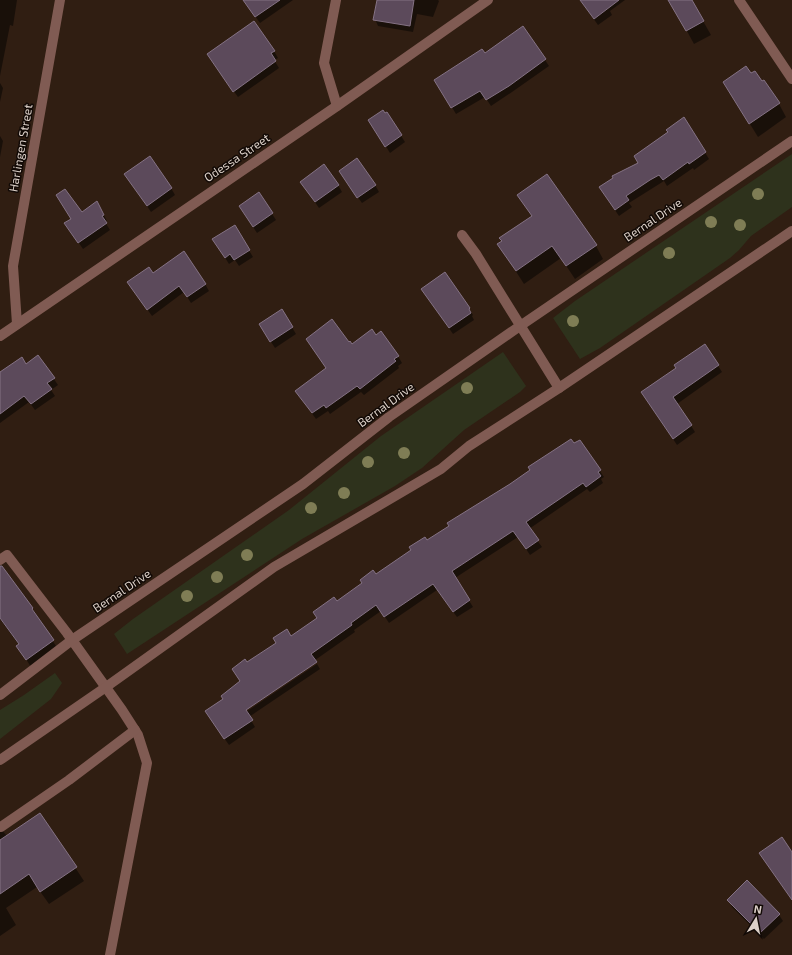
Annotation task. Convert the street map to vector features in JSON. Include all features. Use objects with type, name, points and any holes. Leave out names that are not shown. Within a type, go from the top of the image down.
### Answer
[{"type":"street","name":"Harlingen Street","points":[[17,324],[13,266],[60,0]]},
{"type":"street","points":[[336,0],[324,63],[337,106]]},
{"type":"street","name":"Odessa Street","points":[[0,336],[337,106],[488,0]]},
{"type":"street","points":[[739,0],[792,79]]},
{"type":"street","name":"Bernal Drive","points":[[0,695],[72,640],[303,484],[389,417],[792,141]]},
{"type":"street","points":[[0,760],[106,687],[274,567],[441,469],[469,446],[559,388],[792,231]]},
{"type":"street","points":[[462,235],[476,254],[559,388]]},
{"type":"street","points":[[0,560],[7,555],[72,640],[135,730],[147,763],[110,955]]},
{"type":"street","points":[[1,827],[69,780],[135,730]]},
{"type":"green space","points":[[792,154],[792,207],[751,236],[730,258],[600,348],[580,359],[553,318],[575,301]]},
{"type":"green space","points":[[503,352],[526,386],[520,392],[464,430],[422,468],[395,486],[302,539],[127,654],[114,634],[133,619],[289,510],[381,436]]},
{"type":"green space","points":[[55,673],[62,683],[51,699],[0,739],[0,710]]},
{"type":"building","points":[[243,0],[280,0],[255,17]]},
{"type":"building","points":[[377,0],[414,0],[410,26],[373,20]]},
{"type":"building","points":[[580,0],[619,0],[594,19]]},
{"type":"building","points":[[668,0],[692,0],[704,21],[686,31]]},
{"type":"building","points":[[254,21],[275,51],[271,53],[276,61],[233,92],[207,54]]},
{"type":"building","points":[[523,26],[546,59],[509,86],[486,100],[480,91],[451,108],[434,80],[482,49],[485,53]]},
{"type":"building","points":[[746,66],[751,73],[755,71],[762,81],[764,80],[780,103],[749,124],[723,82]]},
{"type":"building","points":[[383,110],[385,113],[387,112],[402,135],[385,147],[368,120]]},
{"type":"building","points":[[684,117],[706,152],[689,164],[688,162],[663,180],[659,175],[650,180],[626,196],[629,200],[615,210],[599,187],[613,178],[612,176],[638,163],[634,156],[668,132],[666,130]]},
{"type":"building","points":[[150,156],[172,188],[147,206],[124,174]]},
{"type":"building","points":[[357,158],[376,185],[357,198],[339,171]]},
{"type":"building","points":[[324,164],[339,185],[315,202],[300,182]]},
{"type":"building","points":[[547,174],[597,245],[566,266],[552,246],[516,271],[497,244],[502,241],[499,238],[532,216],[517,195]]},
{"type":"building","points":[[65,189],[82,212],[97,201],[104,215],[102,216],[107,223],[78,243],[64,223],[71,219],[56,195]]},
{"type":"building","points":[[259,192],[273,213],[253,227],[239,206]]},
{"type":"building","points":[[235,225],[250,250],[234,260],[230,254],[225,258],[212,239]]},
{"type":"building","points":[[184,251],[206,284],[187,297],[179,286],[147,310],[127,282],[149,267],[153,273]]},
{"type":"building","points":[[445,272],[470,308],[471,313],[449,328],[421,289]]},
{"type":"building","points":[[282,309],[293,327],[270,342],[259,324]]},
{"type":"building","points":[[332,319],[352,344],[372,329],[376,335],[381,331],[399,356],[394,359],[396,361],[360,389],[357,386],[326,408],[324,405],[312,413],[295,391],[326,368],[306,339]]},
{"type":"building","points":[[705,344],[719,365],[673,397],[692,425],[673,439],[641,392],[676,368],[674,365]]},
{"type":"building","points":[[38,355],[55,378],[47,383],[52,389],[31,404],[24,396],[0,414],[0,372],[22,357],[26,364]]},
{"type":"building","points":[[571,439],[574,443],[580,440],[601,470],[598,472],[601,476],[586,487],[583,483],[526,522],[539,540],[526,549],[513,531],[452,571],[470,600],[453,612],[433,584],[384,617],[376,605],[351,623],[352,625],[311,654],[317,662],[246,710],[253,720],[224,739],[205,711],[223,699],[221,696],[240,681],[232,669],[245,659],[247,662],[276,643],[273,638],[287,629],[291,636],[317,618],[313,612],[334,597],[337,601],[362,583],[360,580],[373,570],[376,574],[411,550],[409,547],[425,537],[427,540],[449,526],[447,523],[510,484],[530,470],[528,467]]},
{"type":"building","points":[[0,566],[2,566],[33,608],[32,609],[54,640],[26,660],[16,646],[19,644],[0,618]]},
{"type":"building","points":[[40,813],[77,867],[40,892],[29,874],[0,894],[0,840]]},
{"type":"building","points":[[782,837],[792,852],[792,900],[759,853]]},
{"type":"building","points":[[747,880],[780,914],[760,933],[727,900]]}]
